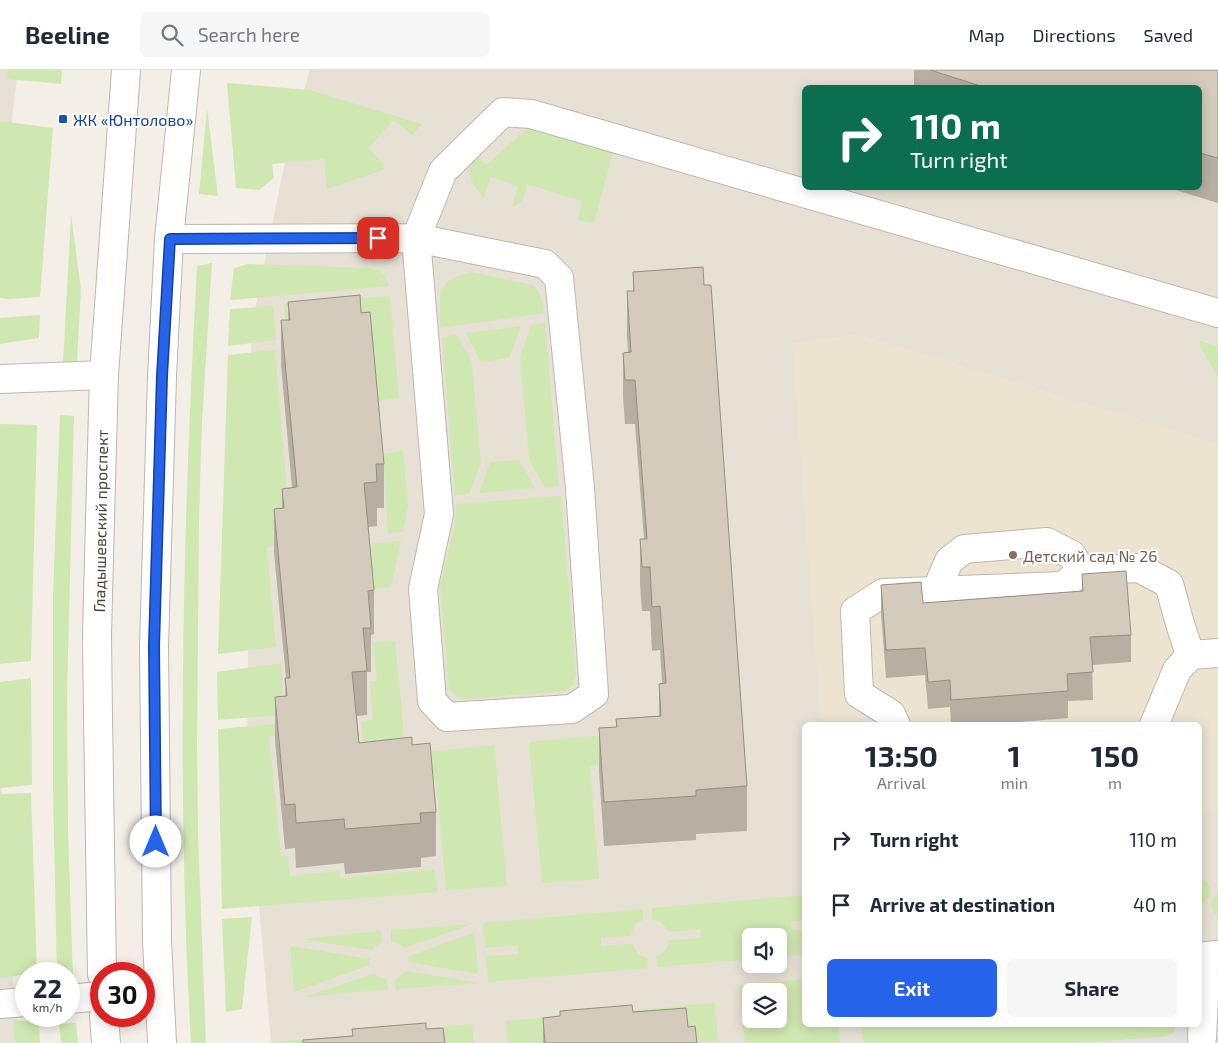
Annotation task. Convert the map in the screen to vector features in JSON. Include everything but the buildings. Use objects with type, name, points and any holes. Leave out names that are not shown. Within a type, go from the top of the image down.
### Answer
[{"type":"street","name":"Гладышевский проспект","points":[[102,962],[98,635],[104,375],[126,70]]},
{"type":"street","points":[[162,1043],[157,940],[154,646],[162,386],[170,239],[186,70]]},
{"type":"street","points":[[170,239],[416,238],[545,264],[559,278],[580,488],[594,694],[572,709],[447,717],[432,701],[423,589],[439,514],[416,238],[443,171],[503,112],[531,114],[1218,313]]},
{"type":"street","points":[[0,379],[104,375]]},
{"type":"street","points":[[936,590],[949,561],[964,549],[1047,542],[1072,555],[1081,571]]},
{"type":"street","points":[[895,722],[891,714],[859,694],[855,611],[883,593],[1063,586],[1081,571],[1139,568],[1169,584],[1182,634],[1191,655]]},
{"type":"street","points":[[1155,722],[1176,670],[1191,655],[1218,653]]},
{"type":"street","points":[[1204,1039],[1206,956],[1218,955]]},
{"type":"street","points":[[0,1004],[15,1003]]},
{"type":"street","points":[[105,1027],[106,1043]]},
{"type":"shaded area","points":[[0,70],[18,70],[0,214]]},
{"type":"shaded area","points":[[310,70],[1132,70],[1184,85],[802,85],[802,190],[1202,190],[1202,178],[1218,95],[1218,1043],[271,1043],[247,767],[251,329],[291,132]]},
{"type":"shaded area","name":"Детский сад № 26","points":[[858,334],[1218,444],[1218,811],[1202,813],[1202,722],[821,722],[792,343]]},
{"type":"shaded area","points":[[0,669],[3,875],[15,1001],[15,1027],[17,1027],[19,1043],[0,1043]]},
{"type":"shaded area","points":[[1218,947],[1218,1043],[1076,1043],[1164,1037],[1174,1033],[1179,1027],[1202,1027],[1202,1016]]},
{"type":"green space","points":[[8,70],[62,70],[61,84],[7,79]]},
{"type":"green space","points":[[227,83],[309,90],[422,124],[412,135],[394,120],[368,148],[384,165],[383,170],[327,189],[324,159],[272,164],[274,178],[259,190],[236,188]]},
{"type":"green space","points":[[526,99],[533,101],[613,152],[594,223],[578,220],[581,201],[527,184],[522,201],[512,207],[518,186],[490,177],[484,198],[474,185],[469,169],[469,147],[486,165],[528,128],[521,101]]},
{"type":"green space","points":[[207,108],[218,196],[199,194]]},
{"type":"green space","points":[[0,121],[53,128],[40,297],[0,298]]},
{"type":"green space","points":[[71,214],[81,290],[77,361],[63,364]]},
{"type":"green space","points":[[212,263],[202,422],[197,743],[198,834],[206,1043],[191,1043],[184,849],[183,654],[185,557],[197,266]]},
{"type":"green space","points":[[248,264],[369,268],[382,273],[389,286],[230,300],[234,268]]},
{"type":"green space","points":[[472,272],[532,285],[542,301],[544,313],[440,328],[440,298],[445,285],[451,279]]},
{"type":"green space","points":[[390,296],[399,398],[378,401],[287,342],[284,304]]},
{"type":"green space","points":[[273,306],[276,340],[228,346],[230,309]]},
{"type":"green space","points":[[40,315],[39,338],[0,344],[0,318]]},
{"type":"green space","points":[[545,323],[559,486],[545,488],[529,459],[520,358],[531,325]]},
{"type":"green space","points":[[521,326],[509,358],[481,362],[466,333]]},
{"type":"green space","points":[[457,335],[472,363],[481,463],[469,494],[455,495],[442,337]]},
{"type":"green space","points":[[1200,341],[1218,346],[1218,378],[1199,344]]},
{"type":"green space","points":[[275,350],[290,526],[272,530],[274,546],[267,548],[276,647],[218,654],[228,355]]},
{"type":"green space","points":[[60,415],[74,416],[67,695],[68,833],[73,962],[57,962],[53,791],[53,595]]},
{"type":"green space","points":[[0,424],[37,425],[31,661],[0,664]]},
{"type":"green space","points":[[403,451],[408,506],[403,532],[388,533],[383,454]]},
{"type":"green space","points":[[519,460],[535,488],[479,493],[490,462]]},
{"type":"green space","points":[[561,496],[576,675],[574,684],[566,691],[465,699],[457,697],[449,689],[440,585],[455,524],[456,504]]},
{"type":"green space","points":[[401,541],[391,587],[372,589],[368,544]]},
{"type":"green space","points":[[395,641],[404,735],[401,740],[363,747],[361,722],[373,720],[370,681],[377,681],[373,643]]},
{"type":"green space","points":[[282,663],[283,715],[218,720],[217,672]]},
{"type":"green space","points":[[31,678],[32,785],[0,788],[0,682]]},
{"type":"green space","points":[[277,724],[279,735],[269,736],[281,856],[288,856],[289,876],[339,871],[340,878],[435,869],[437,892],[222,909],[218,729]]},
{"type":"green space","points":[[618,734],[631,756],[598,759],[599,765],[590,766],[599,879],[542,883],[529,742]]},
{"type":"green space","points":[[494,745],[507,886],[446,890],[436,780],[419,781],[416,753]]},
{"type":"green space","points":[[31,793],[37,962],[15,962],[15,976],[0,978],[0,794]]},
{"type":"green space","points":[[1202,880],[1206,881],[1211,889],[1210,896],[1202,906]]},
{"type":"green space","points":[[1218,892],[1218,915],[1214,913],[1211,903]]},
{"type":"green space","points":[[802,895],[802,920],[791,922],[792,931],[802,929],[802,955],[787,956],[787,928],[742,928],[742,960],[657,967],[656,956],[665,951],[669,940],[701,938],[700,929],[669,932],[661,922],[652,919],[652,908]]},
{"type":"green space","points":[[643,909],[643,920],[636,923],[630,936],[601,938],[601,946],[632,944],[638,954],[647,958],[648,968],[488,982],[486,956],[518,954],[518,945],[485,948],[483,923]]},
{"type":"green space","points":[[252,917],[242,1009],[226,1012],[222,919]]},
{"type":"green space","points":[[473,924],[404,948],[400,944],[391,942],[391,930]]},
{"type":"green space","points":[[381,931],[382,942],[372,950],[300,939]]},
{"type":"green space","points":[[475,932],[478,974],[409,962],[407,957]]},
{"type":"green space","points":[[290,946],[370,959],[370,965],[294,992]]},
{"type":"green space","points":[[406,971],[480,983],[396,989],[395,980]]},
{"type":"green space","points":[[375,973],[378,977],[386,979],[388,989],[305,997]]},
{"type":"green space","points":[[802,979],[802,1027],[839,1027],[840,1043],[745,1043],[743,1028],[787,1028],[787,983],[761,983]]},
{"type":"green space","points":[[739,985],[742,985],[742,1014]]},
{"type":"green space","points":[[715,1003],[718,1041],[690,1043],[508,1043],[506,1021]]},
{"type":"green space","points":[[13,1020],[15,1020],[15,1027],[39,1027],[40,1043],[15,1043]]},
{"type":"green space","points":[[472,1024],[474,1043],[263,1043]]},
{"type":"green space","points":[[59,1027],[76,1027],[78,1043],[61,1043]]},
{"type":"green space","points":[[862,1027],[1175,1027],[1174,1033],[1164,1037],[1076,1043],[863,1043]]},
{"type":"place","name":"ЖК «Юнтолово»","points":[[63,119]]},
{"type":"place","name":"Детский сад № 26","points":[[1013,555]]},
{"type":"route","points":[[156,842],[154,646],[162,376],[170,239],[378,238]]}]
